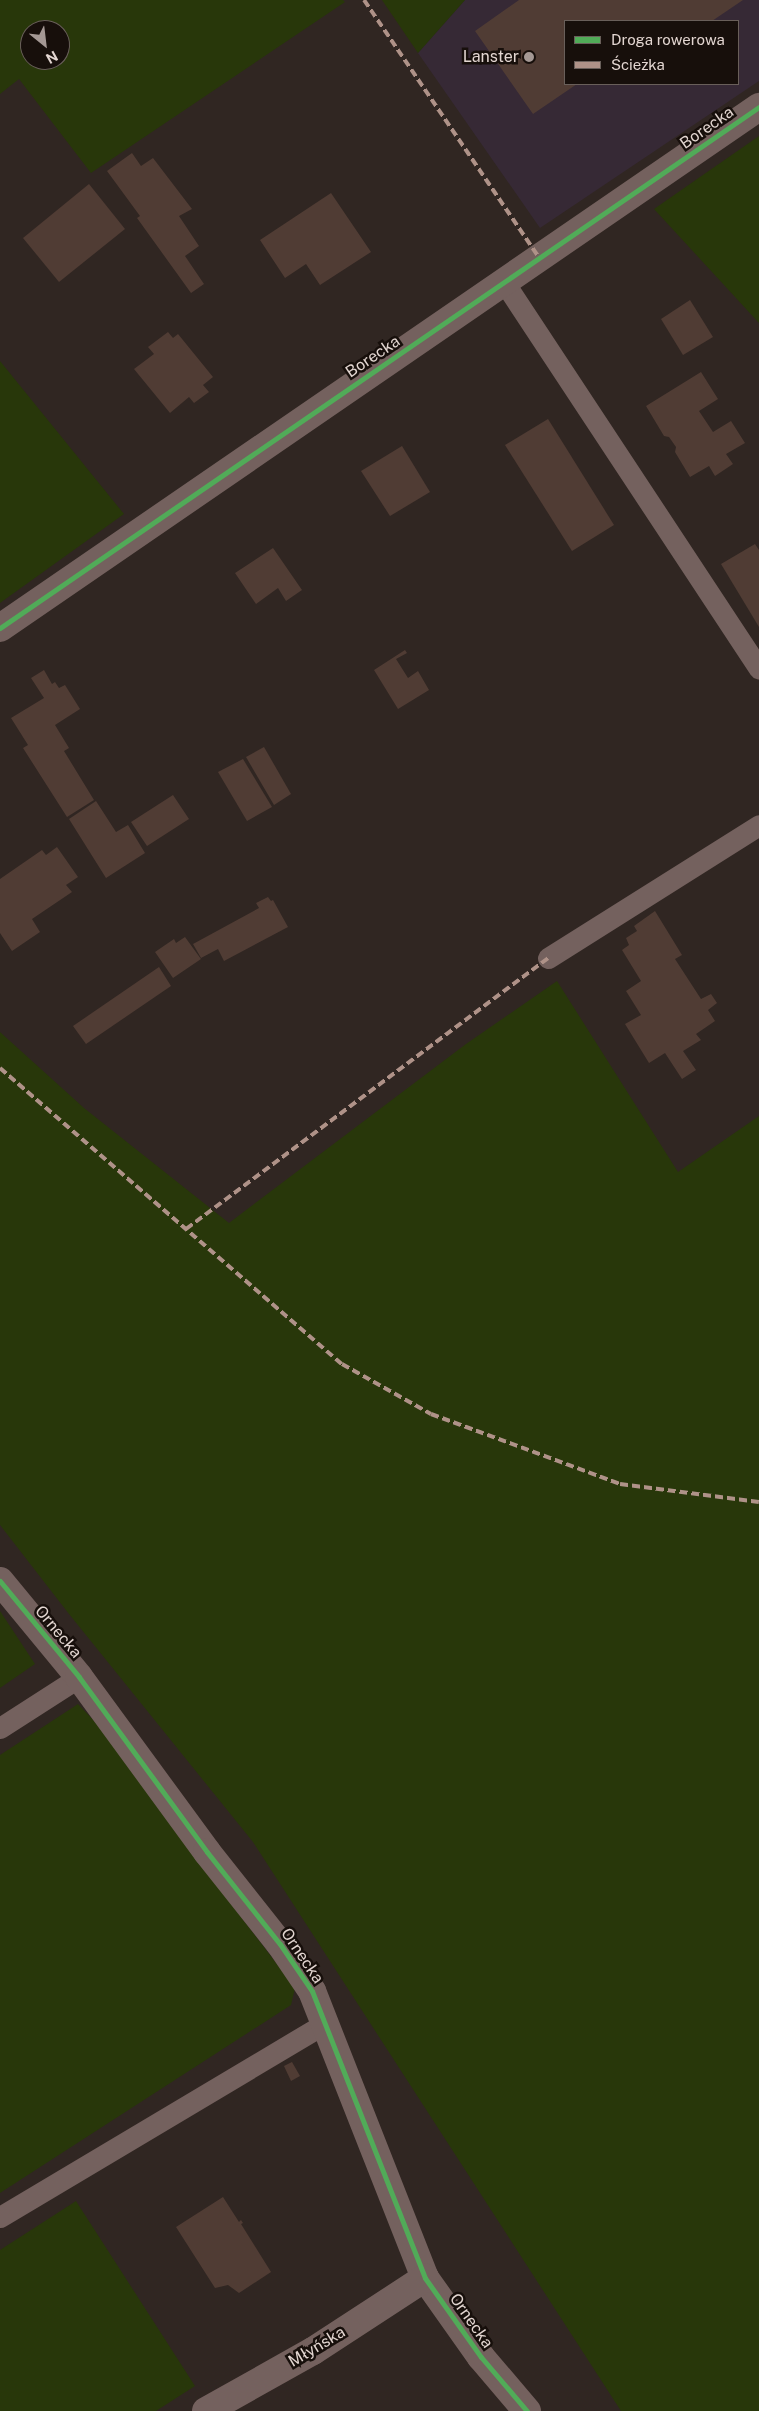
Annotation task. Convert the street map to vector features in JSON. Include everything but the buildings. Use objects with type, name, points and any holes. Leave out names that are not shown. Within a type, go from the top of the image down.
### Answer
[{"type":"street","name":"Borecka","points":[[0,628],[759,107]]},
{"type":"street","name":"Ornecka","points":[[0,1581],[79,1677],[207,1852],[280,1944],[312,1991],[425,2278],[481,2357],[527,2411]]},
{"type":"street","name":"Młyńska","points":[[206,2411],[313,2350],[425,2278]]},
{"type":"lane","points":[[504,282],[759,668]]},
{"type":"lane","points":[[548,958],[759,825]]},
{"type":"lane","points":[[0,1728],[79,1677]]},
{"type":"lane","points":[[0,2217],[326,2023]]},
{"type":"shaded area","points":[[465,0],[759,0],[759,81],[540,228],[418,53]]},
{"type":"green space","points":[[0,0],[343,0],[345,2],[91,173],[19,79],[0,94]]},
{"type":"green space","points":[[382,0],[465,0],[418,53]]},
{"type":"green space","points":[[759,136],[759,323],[654,209]]},
{"type":"green space","points":[[0,361],[124,514],[0,603]]},
{"type":"green space","points":[[557,981],[678,1172],[759,1116],[759,2411],[621,2411],[253,1842],[69,1614],[0,1525],[0,1032],[84,1108],[229,1223],[466,1044]]},
{"type":"green space","points":[[0,1611],[35,1664],[0,1688]]},
{"type":"green space","points":[[78,1704],[118,1746],[191,1851],[295,1988],[291,2005],[0,2193],[0,1755]]},
{"type":"green space","points":[[76,2201],[195,2386],[156,2411],[0,2411],[0,2250]]},
{"type":"marked path","points":[[364,0],[540,259]]},
{"type":"marked path","points":[[186,1229],[548,958]]},
{"type":"marked path","points":[[0,1068],[342,1364],[431,1414],[620,1484],[759,1502]]},
{"type":"cycle path","points":[[0,628],[759,107]]},
{"type":"cycle path","points":[[0,1581],[79,1677],[207,1852],[280,1944],[312,1991],[425,2278],[481,2357],[527,2411]]},
{"type":"place","name":"Lanster","points":[[529,57]]}]
